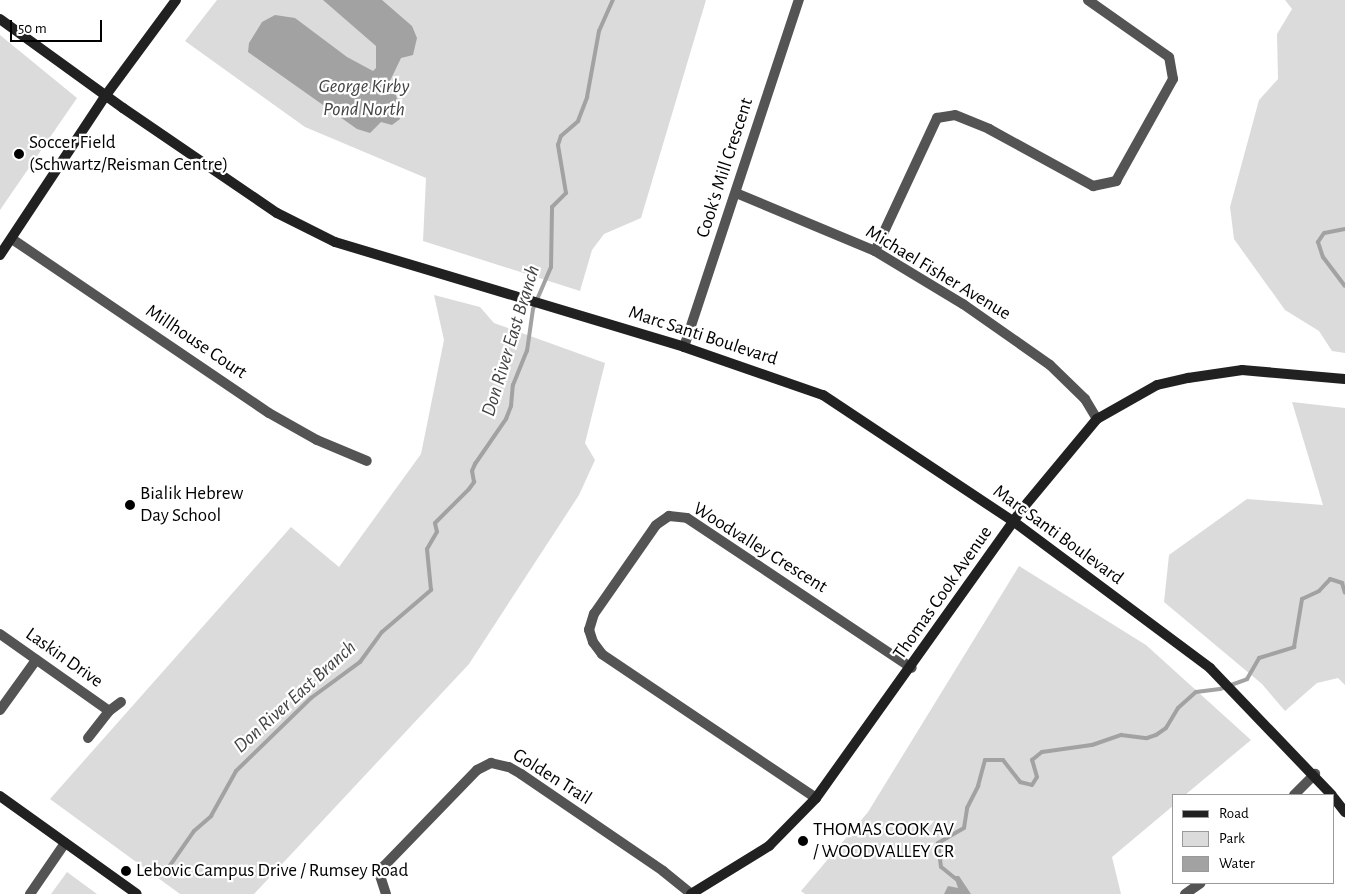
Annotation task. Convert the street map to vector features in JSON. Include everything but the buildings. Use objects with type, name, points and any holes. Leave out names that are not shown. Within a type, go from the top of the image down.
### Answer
[{"type":"street","points":[[0,255],[106,95],[176,0]]},
{"type":"street","name":"Cook's Mill Crescent","points":[[684,347],[799,0]]},
{"type":"street","points":[[875,250],[937,118],[955,115],[988,129],[1093,186],[1116,181],[1173,79],[1168,57],[1088,0]]},
{"type":"street","name":"Marc Santi Boulevard","points":[[0,19],[106,95],[278,213],[335,242],[499,289],[684,347],[822,395],[1013,521],[1177,646],[1210,668],[1258,719],[1315,774],[1331,794]]},
{"type":"street","name":"Michael Fisher Avenue","points":[[736,193],[875,250],[963,304],[1050,365],[1085,399],[1097,419]]},
{"type":"street","name":"Millhouse Court","points":[[12,238],[269,413],[317,440],[368,461]]},
{"type":"street","name":"Thomas Cook Avenue","points":[[691,894],[769,846],[816,798],[912,668],[1013,521],[1097,419],[1157,385],[1188,378],[1242,370],[1345,379]]},
{"type":"street","name":"Woodvalley Crescent","points":[[816,798],[602,654],[593,642],[588,630],[594,614],[656,525],[670,516],[687,518],[912,668]]},
{"type":"street","name":"Laskin Drive","points":[[0,634],[109,710]]},
{"type":"street","points":[[0,710],[36,660]]},
{"type":"street","points":[[88,738],[109,710],[121,702]]},
{"type":"street","name":"Golden Trail","points":[[386,894],[380,876],[384,866],[477,770],[491,763],[509,767],[521,774],[663,871],[691,894]]},
{"type":"street","points":[[1295,794],[1315,774]]},
{"type":"street","points":[[0,796],[137,894]]},
{"type":"street","name":"Marc Santi Boulevard","points":[[1335,800],[1345,812]]},
{"type":"street","points":[[30,894],[65,843]]},
{"type":"street","points":[[1185,894],[1200,884]]},
{"type":"green space","points":[[217,0],[706,0],[641,218],[604,234],[592,250],[580,291],[423,241],[426,178],[305,127],[185,41]]},
{"type":"green space","points":[[1285,0],[1345,0],[1345,353],[1332,351],[1319,331],[1285,310],[1234,239],[1230,207],[1259,100],[1278,79],[1277,34],[1292,9]]},
{"type":"green space","name":"Soccer Field (Schwartz/Reisman Centre)","points":[[0,35],[77,98],[0,210]]},
{"type":"green space","points":[[434,295],[480,307],[494,323],[605,363],[585,443],[595,460],[579,495],[469,664],[254,894],[180,894],[50,799],[291,527],[339,567],[421,454],[444,340]]},
{"type":"green space","points":[[1292,402],[1345,408],[1345,685],[1338,678],[1317,683],[1285,711],[1262,684],[1164,602],[1169,555],[1247,499],[1323,505]]},
{"type":"green space","points":[[1019,566],[1146,645],[1251,740],[1186,794],[1172,794],[1172,807],[1112,857],[1121,894],[805,894],[801,891],[868,812]]},
{"type":"green space","points":[[67,872],[97,894],[51,894]]},
{"type":"water","name":"George Kirby Pond North","points":[[323,0],[382,0],[412,26],[417,38],[413,55],[401,58],[390,81],[401,108],[400,119],[392,125],[381,122],[370,133],[357,129],[248,52],[249,43],[262,22],[275,15],[295,18],[347,57],[373,71],[376,68],[376,46]]},
{"type":"water","points":[[954,876],[959,876],[971,894],[944,894],[948,886],[958,888]]},
{"type":"waterway","name":"Don River East Branch","points":[[164,874],[194,831],[211,816],[236,771],[311,698],[360,662],[382,632],[431,590],[427,549],[437,532],[435,523],[474,482],[472,471],[475,464],[506,419],[511,406],[513,385],[527,351],[533,309],[551,267],[552,207],[566,193],[558,145],[561,136],[578,121],[587,97],[599,31],[613,0]]},
{"type":"waterway","points":[[1345,229],[1324,233],[1318,242],[1323,257],[1345,286]]},
{"type":"waterway","points":[[956,879],[941,867],[938,843],[964,828],[967,808],[978,786],[985,760],[1003,760],[1020,782],[1032,785],[1037,777],[1032,760],[1042,752],[1092,745],[1121,735],[1147,738],[1156,735],[1166,728],[1178,708],[1196,692],[1220,689],[1247,679],[1259,658],[1294,647],[1302,599],[1319,591],[1330,579],[1342,583],[1345,593]]},
{"type":"place","name":"Soccer Field (Schwartz/Reisman Centre)","points":[[19,154]]},
{"type":"place","name":"Bialik Hebrew Day School","points":[[130,505]]},
{"type":"place","name":"THOMAS COOK AV / WOODVALLEY CR","points":[[803,841]]},
{"type":"place","name":"Lebovic Campus Drive / Rumsey Road","points":[[126,871]]}]
